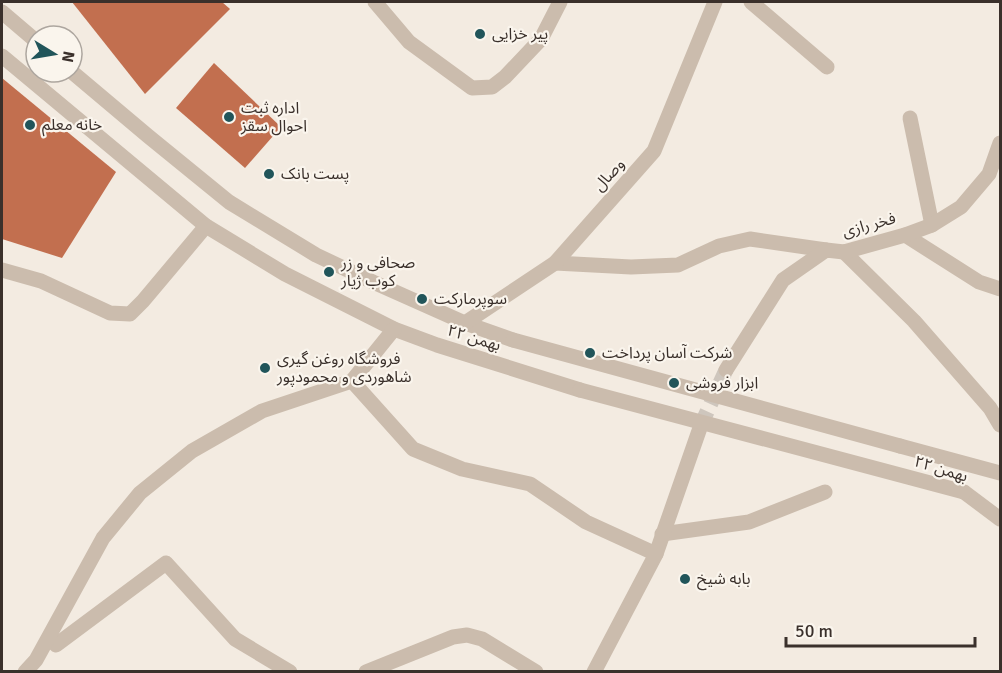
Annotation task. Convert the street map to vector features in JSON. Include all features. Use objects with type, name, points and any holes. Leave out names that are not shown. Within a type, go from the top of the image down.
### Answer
[{"type":"street","points":[[375,2],[410,42],[472,88],[492,87],[505,77],[541,39],[560,2]]},
{"type":"street","name":"وصال","points":[[465,322],[555,262],[654,151],[715,2]]},
{"type":"street","points":[[751,2],[827,67]]},
{"type":"street","points":[[2,12],[24,31]]},
{"type":"street","name":"۲۲ بهمن","points":[[2,56],[206,226],[285,274],[394,329],[437,345],[580,390],[964,492],[1000,519]]},
{"type":"street","name":"۲۲ بهمن","points":[[84,82],[229,202],[316,255],[465,322],[513,340],[1000,473]]},
{"type":"street","points":[[910,118],[932,225]]},
{"type":"street","name":"فخر رازی","points":[[726,370],[783,280],[826,250],[844,252],[905,235],[932,225],[962,207],[989,174],[1000,143]]},
{"type":"street","points":[[2,270],[41,281],[110,313],[130,314],[206,226]]},
{"type":"street","points":[[905,235],[979,282],[1000,289]]},
{"type":"street","points":[[555,262],[631,267],[678,265],[719,246],[750,239],[826,250]]},
{"type":"street","points":[[844,252],[914,321],[990,408],[1000,424]]},
{"type":"street","points":[[25,672],[36,660],[104,538],[140,493],[192,451],[262,411],[352,381],[394,329]]},
{"type":"street","points":[[352,381],[413,449],[462,469],[530,484],[586,522],[656,554]]},
{"type":"street","points":[[594,672],[656,554],[701,425]]},
{"type":"street","points":[[663,534],[749,522],[825,492]]},
{"type":"street","points":[[56,645],[166,564],[235,639],[290,672]]},
{"type":"street","points":[[366,672],[453,637],[467,635],[482,639],[536,672]]},
{"type":"building","points":[[72,2],[222,2],[230,9],[145,94]]},
{"type":"building","name":"اداره ثبت احوال سقز","points":[[214,63],[281,127],[245,168],[176,108]]},
{"type":"building","name":"خانه معلم","points":[[2,78],[116,172],[62,258],[2,239]]},
{"type":"tunnel","points":[[701,425],[726,370]]},
{"type":"place","name":"پیر خزایی","points":[[480,34]]},
{"type":"place","name":"اداره ثبت احوال سقز","points":[[229,117]]},
{"type":"place","name":"خانه معلم","points":[[30,125]]},
{"type":"place","name":"پست بانک","points":[[269,174]]},
{"type":"place","name":"صحافی و زر کوب ژیار","points":[[329,272]]},
{"type":"place","name":"سوپرمارکت","points":[[422,299]]},
{"type":"place","name":"شرکت آسان پرداخت","points":[[590,353]]},
{"type":"place","name":"فروشگاه روغن گیری شاهوردی و محمودپور","points":[[265,368]]},
{"type":"place","name":"ابزار فروشی","points":[[674,383]]},
{"type":"place","name":"بابه شیخ","points":[[685,579]]}]
